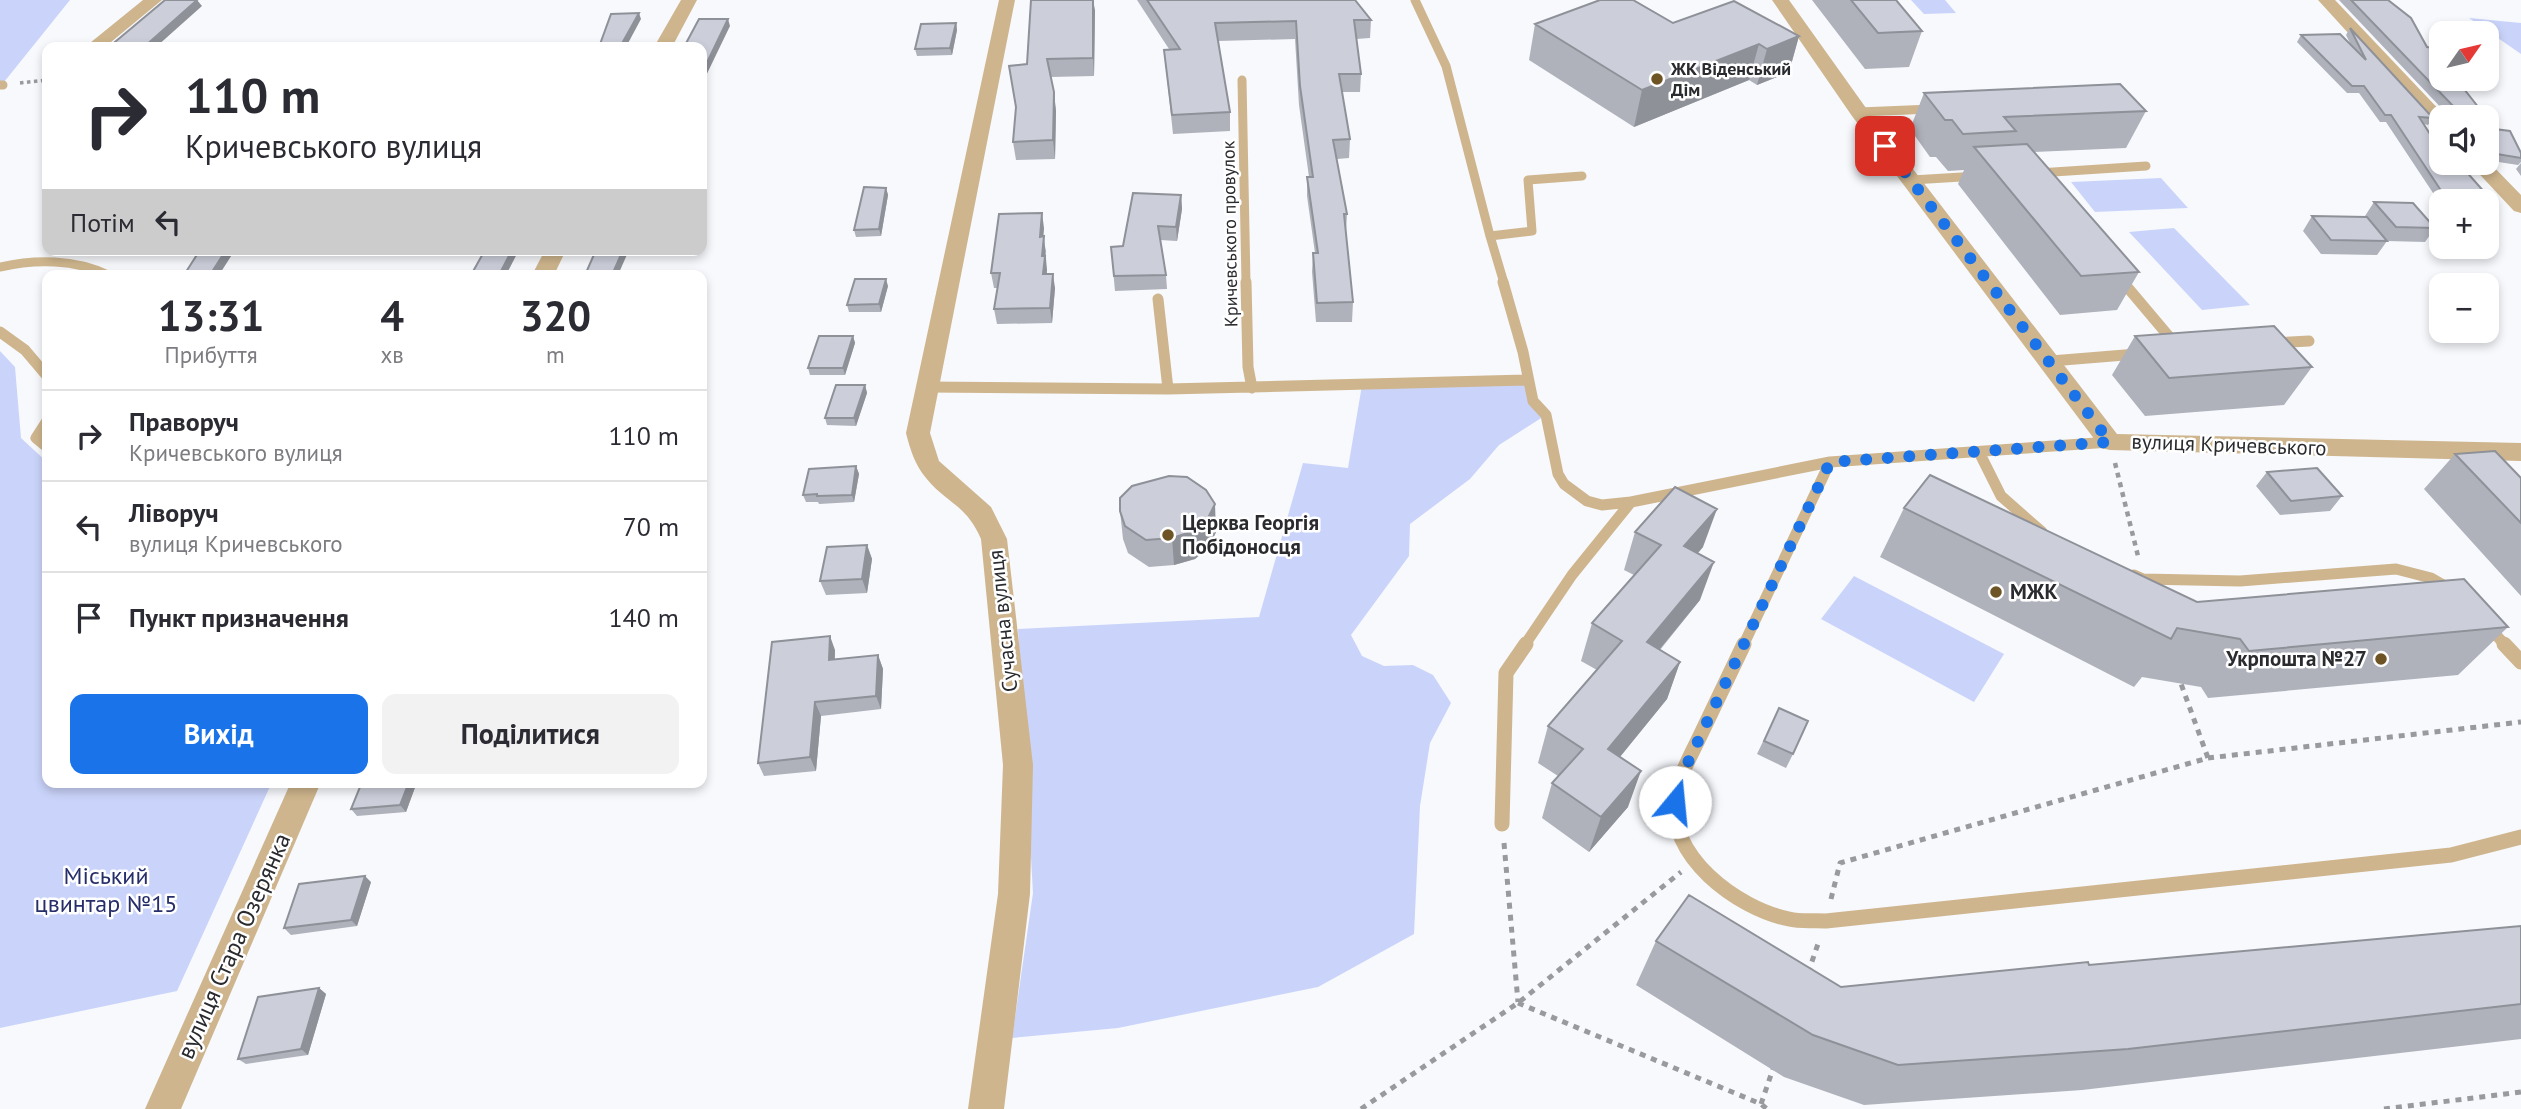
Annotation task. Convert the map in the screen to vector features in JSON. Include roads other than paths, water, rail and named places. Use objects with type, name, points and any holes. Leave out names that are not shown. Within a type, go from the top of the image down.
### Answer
[{"type":"street","points":[[100,42],[154,0]]},
{"type":"street","points":[[666,42],[689,0]]},
{"type":"street","name":"Сучасна вулиця","points":[[986,1109],[1014,894],[1018,765],[994,539],[984,515],[939,479],[923,457],[918,433],[1007,0]]},
{"type":"street","name":"вулиця Кричевського","points":[[1780,0],[1859,112],[2110,442],[2472,456],[2521,452]]},
{"type":"street","points":[[2326,0],[2429,110]]},
{"type":"street","points":[[2490,175],[2521,207]]},
{"type":"street","name":"вулиця Стара Озерянка","points":[[163,1109],[303,788]]},
{"type":"lane","points":[[1415,0],[1446,66],[1523,352],[1533,401],[1546,415],[1559,474],[1573,494],[1594,503],[1617,505],[1830,462],[2110,442]]},
{"type":"lane","name":"Кричевського провулок","points":[[1242,80],[1248,367],[1252,388]]},
{"type":"lane","points":[[1859,112],[1949,108]]},
{"type":"lane","points":[[2040,184],[2031,173],[2146,166]]},
{"type":"lane","points":[[1912,180],[1991,175]]},
{"type":"lane","points":[[1490,236],[1532,231],[1528,180],[1582,176]]},
{"type":"lane","points":[[0,267],[19,261],[96,267],[100,270]]},
{"type":"lane","points":[[2110,267],[2181,350]]},
{"type":"lane","points":[[1158,299],[1168,389]]},
{"type":"lane","points":[[0,332],[25,350],[42,370]]},
{"type":"lane","points":[[2258,344],[2309,341]]},
{"type":"lane","points":[[2168,351],[2194,349]]},
{"type":"lane","points":[[2050,361],[2155,352]]},
{"type":"lane","points":[[928,387],[1168,389],[1527,380]]},
{"type":"lane","points":[[42,429],[36,438],[42,443]]},
{"type":"lane","points":[[1979,452],[2001,496],[2038,530],[2057,541]]},
{"type":"lane","points":[[1830,462],[1682,775],[1675,802],[1679,831],[1695,861],[1720,887],[1753,908],[1790,919],[1826,921],[2451,856],[2521,837]]},
{"type":"lane","points":[[1502,824],[1506,673],[1572,575],[1631,502]]},
{"type":"lane","points":[[2121,571],[2143,579],[2240,581],[2396,569],[2431,578],[2463,600]]},
{"type":"lane","points":[[2479,617],[2521,662]]},
{"type":"place","name":"ЖК Віденський Дім","points":[[1657,79]]},
{"type":"place","name":"Церква Георгія Побідоносця","points":[[1168,535]]},
{"type":"place","name":"МЖК","points":[[1996,592]]},
{"type":"place","name":"Укрпошта №27","points":[[2381,659]]},
{"type":"park label","name":"Міський цвинтар №15","points":[[106,890]]}]
